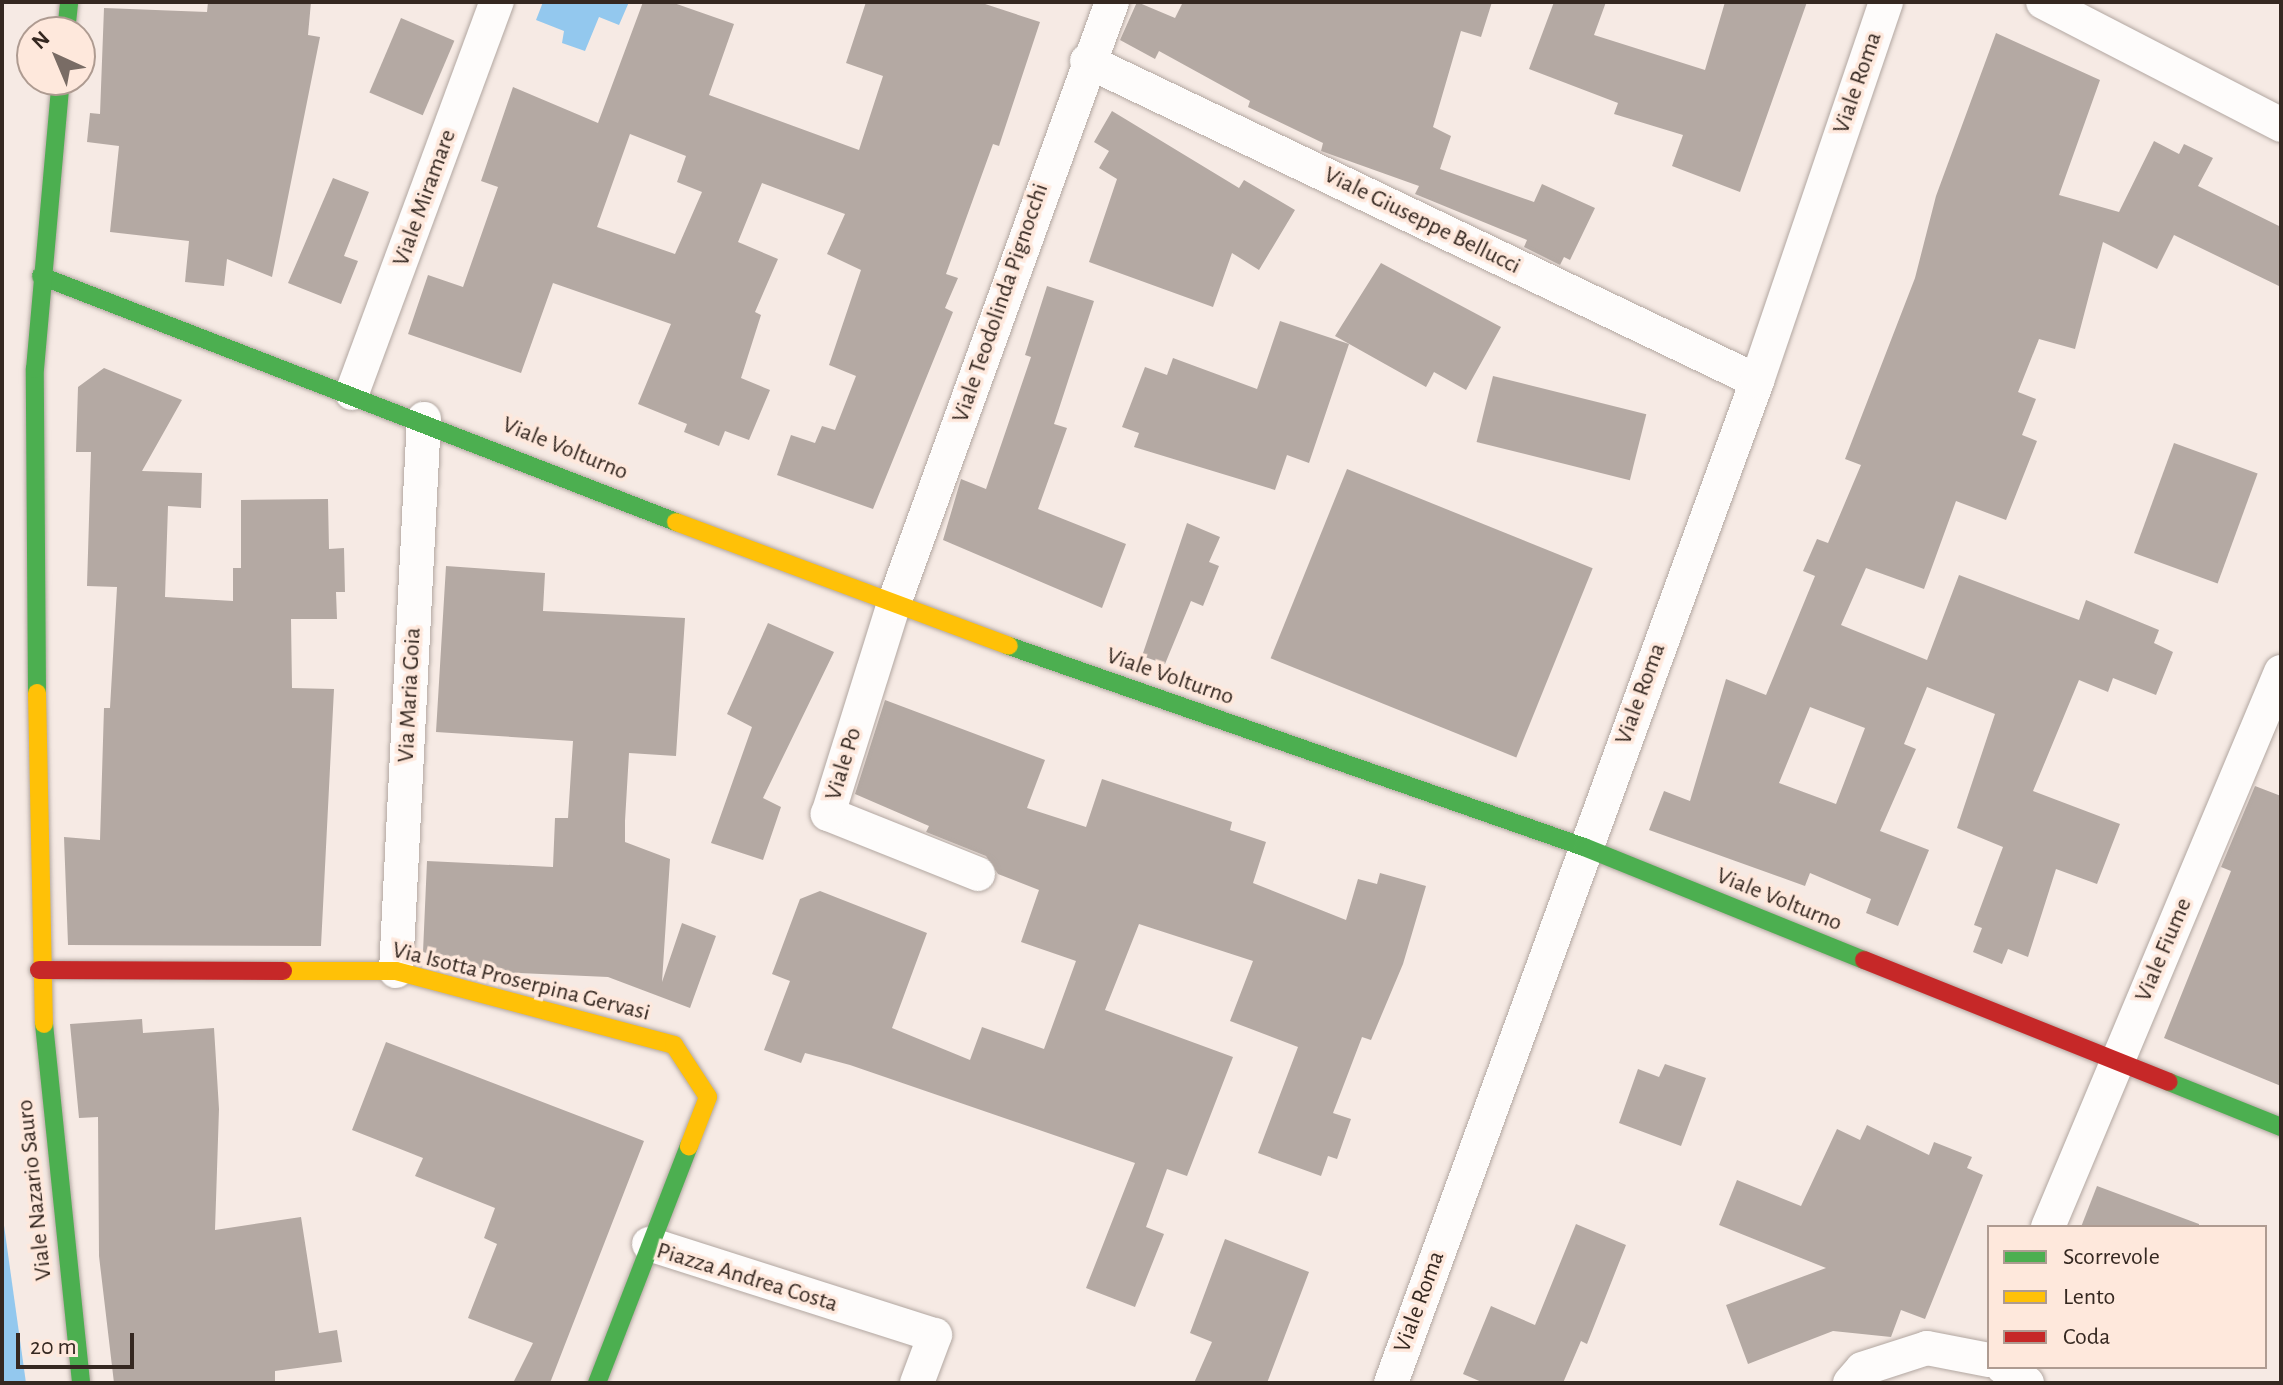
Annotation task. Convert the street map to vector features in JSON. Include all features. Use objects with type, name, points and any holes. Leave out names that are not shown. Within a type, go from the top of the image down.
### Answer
[{"type":"street","name":"Viale Miramare","points":[[352,393],[497,2]]},
{"type":"street","name":"Viale Teodolinda Pignocchi","points":[[893,606],[1087,61],[1112,2]]},
{"type":"street","name":"Viale Roma","points":[[1391,1383],[1584,847],[1757,381],[1886,2]]},
{"type":"street","points":[[2043,2],[2281,125]]},
{"type":"street","name":"Viale Giuseppe Bellucci","points":[[1087,61],[1757,381]]},
{"type":"street","name":"Viale Nazario Sauro","points":[[59,96],[35,369],[39,970],[81,1383]]},
{"type":"street","name":"Viale Volturno","points":[[41,276],[424,419],[893,606],[1584,847],[2281,1127]]},
{"type":"street","name":"Via Maria Goia","points":[[396,971],[424,419]]},
{"type":"street","name":"Viale Po","points":[[893,606],[828,814],[978,874]]},
{"type":"street","name":"Viale Fiume","points":[[2049,1225],[2281,672]]},
{"type":"street","name":"Via Isotta Proserpina Gervasi","points":[[39,970],[396,971],[674,1045],[708,1097],[649,1244]]},
{"type":"street","name":"Piazza Andrea Costa","points":[[597,1383],[649,1244],[935,1335],[917,1383]]},
{"type":"street","points":[[1850,1383],[1862,1369],[1927,1348],[1987,1360]]},
{"type":"street","points":[[2006,1369],[2027,1383]]},
{"type":"water","points":[[543,2],[629,2],[619,25],[599,17],[585,51],[562,43],[564,31],[536,20]]},
{"type":"water","points":[[2,1211],[26,1383],[2,1383]]},
{"type":"building","points":[[208,2],[311,2],[308,35],[320,37],[272,277],[227,259],[224,286],[185,282],[189,241],[110,232],[119,146],[87,142],[90,113],[100,114],[104,8],[207,12]]},
{"type":"building","points":[[643,2],[671,2],[734,24],[709,95],[859,150],[883,76],[846,63],[866,2],[979,2],[1040,22],[999,146],[993,144],[946,274],[958,278],[945,308],[953,312],[873,509],[777,475],[791,435],[815,443],[822,426],[835,430],[856,376],[829,365],[861,270],[827,254],[845,214],[762,183],[738,242],[778,259],[755,312],[761,315],[741,378],[770,390],[749,440],[725,431],[719,446],[684,432],[687,424],[638,404],[671,324],[553,283],[521,373],[408,334],[428,275],[463,287],[498,187],[481,181],[513,87],[598,123]],"holes":[[[630,134],[686,156],[677,182],[702,192],[675,254],[597,227]]]},
{"type":"building","points":[[1137,2],[1175,18],[1183,2],[1492,2],[1481,37],[1461,31],[1433,127],[1451,136],[1440,169],[1534,202],[1542,184],[1595,208],[1570,260],[1564,257],[1560,265],[1524,247],[1527,240],[1415,194],[1419,186],[1321,151],[1323,143],[1248,107],[1250,101],[1159,51],[1155,59],[1120,40]]},
{"type":"building","points":[[1554,2],[1606,2],[1594,35],[1705,70],[1725,2],[1807,2],[1740,192],[1672,166],[1683,135],[1614,114],[1618,103],[1529,69]]},
{"type":"building","points":[[401,18],[454,41],[423,115],[369,93]]},
{"type":"building","points":[[1996,33],[2100,80],[2059,195],[2119,212],[2154,141],[2179,154],[2184,144],[2213,158],[2198,186],[2281,227],[2281,287],[2174,235],[2157,269],[2103,242],[2075,349],[2039,339],[2018,392],[2036,399],[2022,435],[2037,441],[2006,520],[1956,501],[1924,589],[1866,568],[1841,625],[1927,660],[1959,575],[2079,620],[2086,600],[2159,630],[2154,643],[2173,652],[2156,695],[2113,678],[2108,692],[2079,680],[2033,791],[2120,824],[2097,884],[2056,869],[2028,957],[2008,949],[2002,964],[1973,952],[1982,928],[1974,925],[2003,847],[1957,828],[1995,714],[1927,687],[1904,744],[1916,749],[1880,831],[1929,850],[1898,926],[1866,913],[1871,899],[1810,873],[1805,886],[1649,830],[1664,791],[1690,801],[1726,679],[1766,695],[1815,576],[1803,571],[1817,539],[1828,543],[1861,465],[1845,459],[1915,278],[1936,196]],"holes":[[[1810,707],[1865,728],[1836,804],[1779,783]]]},
{"type":"building","points":[[1112,111],[1239,188],[1244,180],[1295,210],[1259,270],[1232,253],[1213,307],[1089,262],[1117,179],[1099,168],[1109,151],[1094,142]]},
{"type":"building","points":[[333,178],[369,192],[344,256],[358,261],[341,304],[288,283]]},
{"type":"building","points":[[1381,263],[1501,327],[1466,390],[1434,372],[1426,387],[1335,336]]},
{"type":"building","points":[[1047,286],[1094,301],[1054,424],[1067,428],[1038,509],[1126,544],[1102,608],[943,540],[961,479],[986,489],[1031,357],[1025,355]]},
{"type":"building","points":[[1280,321],[1349,344],[1309,463],[1287,455],[1275,490],[1134,447],[1139,433],[1122,427],[1145,367],[1167,375],[1173,358],[1257,389]]},
{"type":"building","points":[[104,368],[182,400],[142,471],[202,473],[201,508],[168,506],[165,597],[233,601],[233,568],[241,568],[241,500],[328,499],[329,549],[344,548],[345,592],[336,592],[337,619],[291,619],[292,688],[334,689],[321,946],[68,945],[64,837],[100,840],[104,708],[110,708],[117,587],[87,586],[91,452],[76,452],[78,387]]},
{"type":"building","points":[[1493,376],[1646,414],[1630,480],[1477,442]]},
{"type":"building","points":[[2174,443],[2258,473],[2218,583],[2134,553]]},
{"type":"building","points":[[1347,469],[1593,568],[1516,757],[1271,658]]},
{"type":"building","points":[[1187,523],[1220,537],[1209,562],[1219,566],[1203,606],[1191,601],[1165,664],[1142,656]]},
{"type":"building","points":[[446,566],[545,573],[543,611],[685,618],[676,756],[629,753],[625,842],[670,859],[662,982],[682,923],[716,936],[690,1008],[608,977],[495,972],[423,952],[427,861],[553,867],[555,818],[568,818],[573,741],[436,732]]},
{"type":"building","points":[[768,623],[834,652],[763,798],[781,807],[763,860],[711,843],[752,727],[727,714]]},
{"type":"building","points":[[885,700],[1045,760],[1027,808],[1086,827],[1102,779],[1232,822],[1230,830],[1266,842],[1253,883],[1346,920],[1358,879],[1377,884],[1380,873],[1426,886],[1403,964],[1371,1040],[1362,1037],[1333,1113],[1351,1119],[1337,1159],[1328,1156],[1321,1176],[1258,1153],[1298,1047],[1230,1021],[1253,961],[1139,924],[1105,1010],[1233,1057],[1187,1176],[1167,1169],[1146,1227],[1164,1234],[1135,1307],[1086,1288],[1135,1163],[850,1065],[805,1053],[801,1063],[764,1050],[790,981],[772,974],[800,899],[820,891],[927,933],[892,1028],[970,1060],[982,1027],[1044,1049],[1076,961],[1021,942],[1039,890],[998,874],[986,856],[926,832],[929,826],[855,794]]},
{"type":"building","points":[[2255,786],[2281,796],[2281,1086],[2164,1038],[2231,871],[2221,867]]},
{"type":"building","points":[[142,1019],[143,1033],[214,1028],[219,1109],[215,1230],[301,1217],[319,1333],[337,1330],[342,1362],[275,1371],[275,1383],[114,1383],[99,1256],[98,1117],[79,1118],[70,1024]]},
{"type":"building","points":[[386,1042],[644,1141],[550,1383],[513,1383],[533,1343],[468,1318],[497,1244],[484,1238],[495,1208],[415,1176],[423,1158],[352,1130]]},
{"type":"building","points":[[1665,1064],[1706,1078],[1681,1146],[1619,1123],[1638,1069],[1659,1077]]},
{"type":"building","points":[[1867,1125],[1929,1155],[1934,1142],[1972,1157],[1967,1168],[1983,1175],[1925,1319],[1901,1310],[1891,1337],[1833,1331],[1748,1364],[1726,1305],[1826,1268],[1719,1225],[1737,1180],[1801,1206],[1837,1129],[1860,1140]]},
{"type":"building","points":[[2097,1186],[2199,1224],[2199,1225],[2082,1225]]},
{"type":"building","points":[[1576,1224],[1626,1245],[1587,1344],[1581,1341],[1563,1383],[1484,1383],[1463,1374],[1491,1306],[1535,1325]]},
{"type":"building","points":[[1225,1239],[1309,1272],[1267,1383],[1194,1383],[1212,1342],[1190,1333]]},
{"type":"traffic: fast","points":[[68,16],[69,2]]},
{"type":"traffic: fast","points":[[37,693],[35,369],[60,96]]},
{"type":"traffic: fast","points":[[41,276],[676,522]]},
{"type":"traffic: fast","points":[[1009,646],[1584,847],[1864,960]]},
{"type":"traffic: fast","points":[[44,1024],[81,1383]]},
{"type":"traffic: fast","points":[[2169,1082],[2281,1127]]},
{"type":"traffic: fast","points":[[597,1383],[689,1146]]},
{"type":"traffic: slow","points":[[676,522],[1009,646]]},
{"type":"traffic: slow","points":[[37,693],[44,1024]]},
{"type":"traffic: slow","points":[[283,971],[396,971],[674,1045],[708,1097],[689,1146]]},
{"type":"traffic: jam","points":[[1864,960],[2169,1082]]},
{"type":"traffic: jam","points":[[39,970],[283,971]]}]
